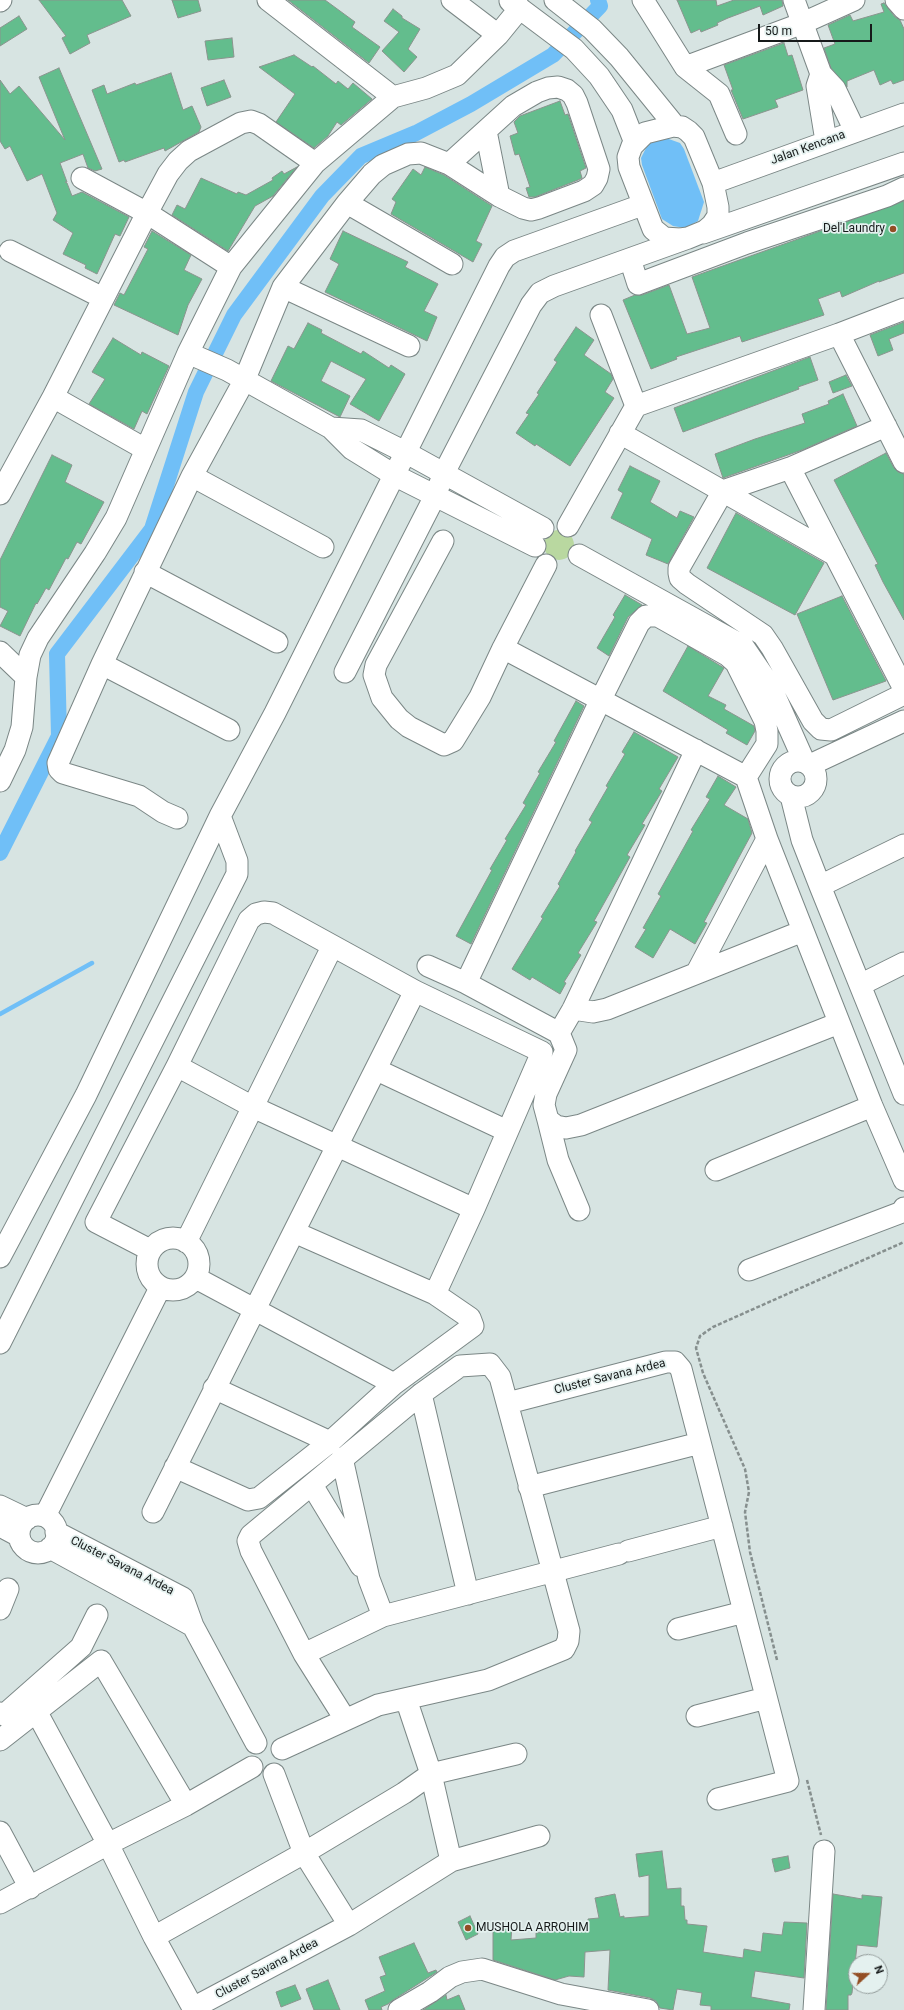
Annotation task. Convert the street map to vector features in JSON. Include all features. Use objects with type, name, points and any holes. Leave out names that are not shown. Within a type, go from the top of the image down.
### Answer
[{"type":"street","points":[[268,0],[393,97]]},
{"type":"street","points":[[452,0],[498,35]]},
{"type":"street","points":[[555,0],[584,23],[619,57],[676,126],[688,131],[694,137],[717,196],[718,216],[712,225],[692,237],[664,238],[653,230],[642,205],[629,167],[628,157],[635,143],[645,133],[676,126]]},
{"type":"street","points":[[643,0],[685,67],[719,94]]},
{"type":"street","points":[[794,0],[821,74],[835,89],[855,131]]},
{"type":"street","points":[[685,67],[803,23],[854,0]]},
{"type":"street","points":[[896,0],[904,9]]},
{"type":"street","points":[[0,781],[15,750],[22,727],[26,677],[30,655],[38,638],[95,553],[116,518],[145,449],[193,355],[231,267],[315,163],[393,97],[426,88],[457,75],[498,35],[515,4],[567,44],[599,76],[622,110],[635,143]]},
{"type":"street","points":[[708,58],[719,94],[736,134]]},
{"type":"street","points":[[821,74],[817,86],[826,141]]},
{"type":"street","points":[[177,818],[163,812],[139,796],[63,773],[58,763],[102,664],[192,476],[235,375],[283,287],[347,203],[372,174],[394,159],[408,154],[421,153],[449,164],[499,196],[523,208],[531,210],[584,191],[593,185],[597,178],[599,169],[573,95],[567,90],[558,87],[548,88],[537,92],[513,106],[449,164]]},
{"type":"street","name":"Jalan Kencana","points":[[713,183],[904,114]]},
{"type":"street","points":[[0,494],[54,397],[146,214],[168,174],[178,161],[189,151],[241,123],[251,121],[259,124],[315,163]]},
{"type":"street","points":[[486,131],[499,196]]},
{"type":"street","points":[[345,672],[434,496],[444,473],[531,305],[540,293],[554,286],[904,163]]},
{"type":"street","points":[[82,178],[146,214],[231,267]]},
{"type":"street","points":[[630,259],[638,284],[747,243],[887,196],[904,188]]},
{"type":"street","points":[[347,203],[452,264]]},
{"type":"street","points":[[0,1257],[86,1095],[220,816],[278,706],[499,266],[505,257],[514,251],[642,205]]},
{"type":"street","points":[[740,220],[747,243]]},
{"type":"street","points":[[10,250],[103,298]]},
{"type":"street","points":[[283,287],[409,346]]},
{"type":"street","points":[[568,526],[636,406],[839,334],[904,309]]},
{"type":"street","points":[[601,315],[636,406]]},
{"type":"street","points":[[839,334],[904,462]]},
{"type":"street","points":[[193,355],[235,375],[331,428],[352,449],[394,475],[434,496],[539,537]]},
{"type":"street","points":[[54,397],[145,449]]},
{"type":"street","points":[[886,426],[790,468],[723,492],[679,568],[680,578],[763,635],[772,648],[813,721],[822,729],[831,730],[904,694]]},
{"type":"street","points":[[331,428],[361,430],[406,452],[444,473],[539,537]]},
{"type":"street","points":[[620,433],[835,555]]},
{"type":"street","points":[[790,468],[904,689]]},
{"type":"street","points":[[192,476],[323,547]]},
{"type":"street","points":[[553,524],[568,526],[575,532],[580,540],[579,555],[572,563],[562,568],[546,565],[538,557],[539,537],[553,524]]},
{"type":"street","points":[[442,541],[376,666],[374,675],[382,698],[391,711],[409,727],[444,745],[451,744],[480,697],[503,648],[546,565]]},
{"type":"street","points":[[579,555],[743,646],[771,687],[807,763]]},
{"type":"street","points":[[145,572],[277,642]]},
{"type":"street","points":[[466,983],[638,623],[646,616],[658,616],[727,655],[736,664],[765,721],[767,731],[767,744],[746,777]]},
{"type":"street","points":[[503,648],[746,777],[767,839],[839,1023],[872,1106],[904,1180]]},
{"type":"street","points":[[0,652],[26,677]]},
{"type":"street","points":[[102,664],[229,730]]},
{"type":"street","points":[[903,1087],[802,840],[791,796],[780,786],[780,772],[790,762],[807,763],[904,721]]},
{"type":"street","points":[[559,1033],[574,1009],[696,750]]},
{"type":"street","points":[[0,1343],[237,874],[237,861],[220,816]]},
{"type":"street","points":[[697,972],[767,839]]},
{"type":"street","points":[[820,886],[904,845]]},
{"type":"street","points":[[150,1250],[96,1222],[177,1066],[249,920],[256,914],[264,912],[273,913],[332,947],[415,991],[542,1052],[435,1294]]},
{"type":"street","points":[[574,1009],[593,1012],[607,1009],[803,931]]},
{"type":"street","points":[[186,1242],[332,947]]},
{"type":"street","points":[[860,985],[904,963]]},
{"type":"street","points":[[428,966],[466,983],[559,1033],[566,1050],[546,1094],[544,1105],[558,1160],[579,1210]]},
{"type":"street","points":[[153,1512],[254,1308],[339,1146],[415,991]]},
{"type":"street","points":[[548,1120],[556,1126],[566,1128],[581,1125],[839,1023]]},
{"type":"street","points":[[177,1066],[253,1107],[474,1208]]},
{"type":"street","points":[[376,1070],[507,1131]]},
{"type":"street","points":[[716,1170],[872,1106]]},
{"type":"street","points":[[749,1270],[902,1212],[904,1208]]},
{"type":"street","points":[[294,1232],[435,1294],[470,1318],[473,1326],[394,1384],[336,1450],[312,1485],[251,1535],[248,1541],[250,1551],[304,1654],[345,1719]]},
{"type":"street","points":[[173,1238],[186,1242],[196,1251],[199,1264],[196,1278],[186,1287],[173,1291],[160,1288],[150,1278],[146,1264],[150,1250],[161,1241],[173,1238]]},
{"type":"street","points":[[196,1278],[394,1384]]},
{"type":"street","points":[[39,1530],[160,1288]]},
{"type":"street","name":"Cluster Savana Ardea","points":[[508,1403],[666,1362],[675,1362],[681,1369],[788,1781],[718,1799]]},
{"type":"street","points":[[175,1467],[248,1500],[254,1500],[336,1450],[421,1394],[460,1366],[490,1364],[500,1377],[569,1631],[568,1641],[564,1649],[488,1680],[378,1706],[345,1719],[282,1749]]},
{"type":"street","points":[[214,1388],[336,1450],[369,1579],[383,1616]]},
{"type":"street","points":[[421,1394],[468,1594]]},
{"type":"street","points":[[529,1487],[700,1443]]},
{"type":"street","points":[[312,1485],[369,1579]]},
{"type":"street","name":"Cluster Savana Ardea","points":[[0,1506],[39,1530],[183,1598],[193,1626],[256,1743]]},
{"type":"street","name":"Cluster Savana Ardea","points":[[0,1526],[39,1530]]},
{"type":"street","points":[[304,1654],[383,1616],[722,1526]]},
{"type":"street","points":[[0,1609],[8,1589]]},
{"type":"street","points":[[678,1629],[744,1612]]},
{"type":"street","points":[[0,1712],[4,1714],[81,1647],[96,1615]]},
{"type":"street","points":[[0,1740],[101,1661],[186,1805]]},
{"type":"street","points":[[697,1716],[766,1698]]},
{"type":"street","points":[[406,1699],[431,1774],[451,1861]]},
{"type":"street","name":"Cluster Savana Ardea","points":[[36,1711],[108,1844],[154,1937],[193,2008],[349,1925],[451,1861],[539,1836]]},
{"type":"street","points":[[267,1740],[278,1744],[282,1749],[284,1760],[282,1766],[274,1774],[261,1774],[252,1767],[249,1756],[252,1747],[256,1743],[267,1740]]},
{"type":"street","points":[[154,1937],[304,1853],[404,1793],[431,1774],[516,1754]]},
{"type":"street","points":[[0,1903],[30,1888],[108,1844],[186,1805],[252,1767]]},
{"type":"street","points":[[274,1774],[304,1853],[349,1925]]},
{"type":"street","points":[[0,1832],[30,1888]]},
{"type":"street","points":[[814,2010],[824,1851]]},
{"type":"street","points":[[399,2010],[430,1992],[450,1977],[462,1972],[482,1969],[561,1994],[648,2010]]},
{"type":"path","points":[[779,1667],[750,1552],[745,1512],[749,1492],[745,1469],[703,1373],[696,1348],[700,1336],[712,1327],[904,1242]]},
{"type":"path","points":[[805,1774],[824,1851]]},
{"type":"green space","points":[[559,530],[565,531],[573,539],[573,551],[565,559],[559,560],[553,559],[545,551],[544,545],[545,539],[553,531]]},
{"type":"water","points":[[666,138],[680,143],[684,149],[704,202],[698,221],[685,228],[673,226],[662,219],[642,165],[641,158],[647,146],[651,142]]},
{"type":"building","points":[[39,0],[122,0],[131,16],[87,35],[90,43],[70,54],[62,38],[66,36]]},
{"type":"building","points":[[172,0],[198,0],[201,11],[178,18]]},
{"type":"building","points":[[288,0],[325,0],[355,22],[352,27],[380,47],[369,63]]},
{"type":"building","points":[[677,0],[716,0],[717,6],[734,0],[782,0],[783,6],[763,15],[760,6],[728,18],[717,23],[718,25],[701,32],[700,29],[691,33]]},
{"type":"building","points":[[884,3],[895,17],[900,20],[904,29],[904,80],[893,84],[891,80],[880,85],[874,70],[847,81],[847,87],[831,68],[824,48],[835,44],[828,25],[850,15],[853,21],[884,12],[881,4]]},
{"type":"building","points":[[393,9],[402,16],[402,18],[420,29],[408,49],[417,57],[404,72],[382,51],[399,32],[384,21]]},
{"type":"building","points":[[19,16],[27,29],[0,46],[0,28]]},
{"type":"building","points":[[232,38],[234,57],[208,60],[205,41]]},
{"type":"building","points":[[784,43],[788,56],[792,55],[803,90],[775,100],[778,107],[743,119],[731,90],[733,90],[724,65]]},
{"type":"building","points":[[294,55],[312,67],[313,66],[336,84],[338,81],[348,89],[353,83],[372,99],[341,125],[337,122],[328,136],[314,148],[276,122],[295,94],[259,67]]},
{"type":"building","points":[[59,68],[102,169],[95,171],[88,168],[83,154],[60,163],[67,182],[65,182],[67,183],[72,196],[82,192],[129,217],[120,236],[115,234],[97,274],[85,268],[86,265],[63,254],[73,233],[53,220],[57,213],[42,174],[27,181],[10,146],[5,149],[0,141],[0,80],[10,94],[19,86],[65,140],[39,77]]},
{"type":"building","points":[[171,73],[183,110],[192,106],[201,127],[199,132],[165,151],[164,148],[125,162],[124,160],[119,162],[92,90],[104,85],[107,94],[135,83],[136,85]]},
{"type":"building","points":[[224,80],[231,97],[207,106],[201,88]]},
{"type":"building","points":[[560,101],[565,115],[568,114],[586,168],[580,171],[582,178],[535,197],[529,197],[526,188],[530,187],[519,154],[515,155],[510,136],[518,133],[514,122],[520,116]]},
{"type":"building","points":[[297,167],[273,196],[255,206],[228,251],[172,215],[177,205],[185,209],[201,178],[237,194],[238,192],[246,195],[273,180],[272,178],[282,171],[284,174]]},
{"type":"building","points":[[425,167],[444,175],[492,206],[476,241],[482,244],[473,262],[391,214],[396,202],[392,199],[413,169],[421,175]]},
{"type":"building","points":[[904,201],[904,273],[879,281],[842,297],[840,291],[818,299],[824,315],[742,342],[740,336],[676,357],[677,359],[651,369],[623,300],[669,285],[687,334],[710,328],[692,277]]},
{"type":"building","points":[[152,231],[191,255],[184,270],[202,279],[188,305],[178,335],[114,305],[120,293],[124,295],[148,249],[144,247]]},
{"type":"building","points":[[343,231],[408,262],[405,267],[438,284],[424,311],[437,317],[427,341],[325,292],[339,264],[330,259]]},
{"type":"building","points":[[904,322],[904,333],[889,339],[893,350],[878,356],[870,335]]},
{"type":"building","points":[[308,323],[322,330],[321,333],[361,354],[363,351],[389,368],[391,365],[405,374],[379,421],[350,404],[366,379],[331,361],[321,381],[350,396],[340,417],[271,381],[288,346],[294,349]]},
{"type":"building","points":[[576,327],[594,340],[584,355],[611,374],[613,379],[605,392],[614,398],[570,466],[516,433],[529,414],[526,413],[539,394],[537,393],[557,362],[554,360]]},
{"type":"building","points":[[113,338],[141,355],[142,352],[169,366],[147,414],[142,411],[134,429],[89,404],[105,379],[92,372]]},
{"type":"building","points":[[810,357],[818,380],[798,387],[799,389],[683,432],[674,408]]},
{"type":"building","points":[[846,375],[852,386],[833,393],[829,382]]},
{"type":"building","points":[[843,394],[857,426],[802,450],[723,478],[715,454],[805,423],[802,414],[829,404],[828,401]]},
{"type":"building","points":[[886,453],[894,468],[898,472],[904,474],[904,620],[875,565],[878,564],[834,480]]},
{"type":"building","points":[[52,455],[72,465],[65,482],[104,502],[81,544],[77,542],[68,559],[66,558],[49,590],[46,588],[37,604],[36,603],[20,636],[0,626],[8,611],[0,607],[0,560]]},
{"type":"building","points":[[630,466],[660,481],[650,502],[677,518],[680,511],[694,517],[668,564],[646,555],[652,539],[611,518],[623,493],[618,490]]},
{"type":"building","points":[[736,513],[824,563],[795,615],[707,568]]},
{"type":"building","points":[[625,595],[642,605],[628,617],[609,656],[597,648],[615,617],[613,615]]},
{"type":"building","points":[[842,596],[886,681],[833,700],[797,614]]},
{"type":"building","points":[[688,646],[724,668],[708,696],[726,705],[724,709],[754,726],[755,731],[747,745],[726,733],[728,730],[663,691]]},
{"type":"building","points":[[576,701],[584,706],[471,944],[456,936],[492,870],[490,869],[507,840],[505,839],[526,805],[523,803],[540,773],[538,772],[556,742],[554,741]]},
{"type":"building","points":[[634,732],[678,757],[659,789],[662,791],[642,824],[645,825],[627,855],[630,857],[594,921],[597,922],[578,953],[581,955],[564,982],[566,983],[560,994],[532,977],[530,980],[512,969],[543,918],[541,917],[560,886],[558,884],[592,822],[589,820],[608,787],[606,786],[625,754],[622,752]]},
{"type":"building","points":[[718,776],[736,787],[724,805],[748,819],[752,833],[704,922],[707,923],[695,944],[670,929],[653,958],[635,947],[646,929],[643,928],[661,896],[658,894],[693,831],[691,830],[710,799],[706,797]]},
{"type":"building","points":[[662,1851],[667,1889],[681,1888],[681,1906],[684,1906],[685,1920],[687,1920],[687,1924],[707,1926],[703,1952],[743,1958],[744,1949],[761,1952],[763,1933],[782,1935],[784,1922],[807,1923],[804,1978],[755,1971],[751,1997],[790,2004],[789,2010],[711,2010],[711,2006],[700,2005],[702,1993],[677,1989],[673,2010],[660,2008],[656,2001],[650,1998],[608,1990],[610,1950],[585,1952],[584,1977],[569,1976],[555,1980],[493,1960],[493,1924],[512,1925],[511,1940],[536,1938],[536,1933],[569,1930],[569,1926],[588,1925],[588,1919],[599,1918],[595,1898],[615,1894],[620,1917],[649,1916],[649,1875],[639,1877],[636,1854]]},
{"type":"building","points":[[788,1856],[790,1868],[775,1872],[772,1859]]},
{"type":"building","points":[[833,1894],[862,1899],[862,1895],[882,1897],[877,1947],[857,1945],[856,1954],[848,1954],[848,1994],[852,1994],[848,1995],[848,2010],[826,2010]]},
{"type":"building","name":"MUSHOLA ARROHIM","points":[[470,1916],[478,1934],[466,1940],[458,1922]]},
{"type":"building","points":[[414,1943],[428,1973],[436,1970],[437,1972],[381,2007],[382,2010],[369,2010],[365,2000],[385,1991],[380,1977],[386,1975],[379,1957]]},
{"type":"building","points":[[328,1980],[340,2010],[314,2010],[306,1989]]},
{"type":"building","points":[[295,1985],[301,1999],[281,2007],[276,1992]]},
{"type":"building","points":[[446,1995],[447,2000],[459,1995],[465,2010],[423,2010]]},
{"type":"waterway","points":[[0,853],[59,736],[57,654],[152,529],[196,392],[234,315],[322,196],[361,156],[416,133],[471,104],[553,55],[600,6],[598,0]]},
{"type":"waterway","points":[[0,1014],[92,963]]},
{"type":"place","name":"Del'Laundry","points":[[893,229]]},
{"type":"place","name":"MUSHOLA ARROHIM","points":[[468,1928]]}]
